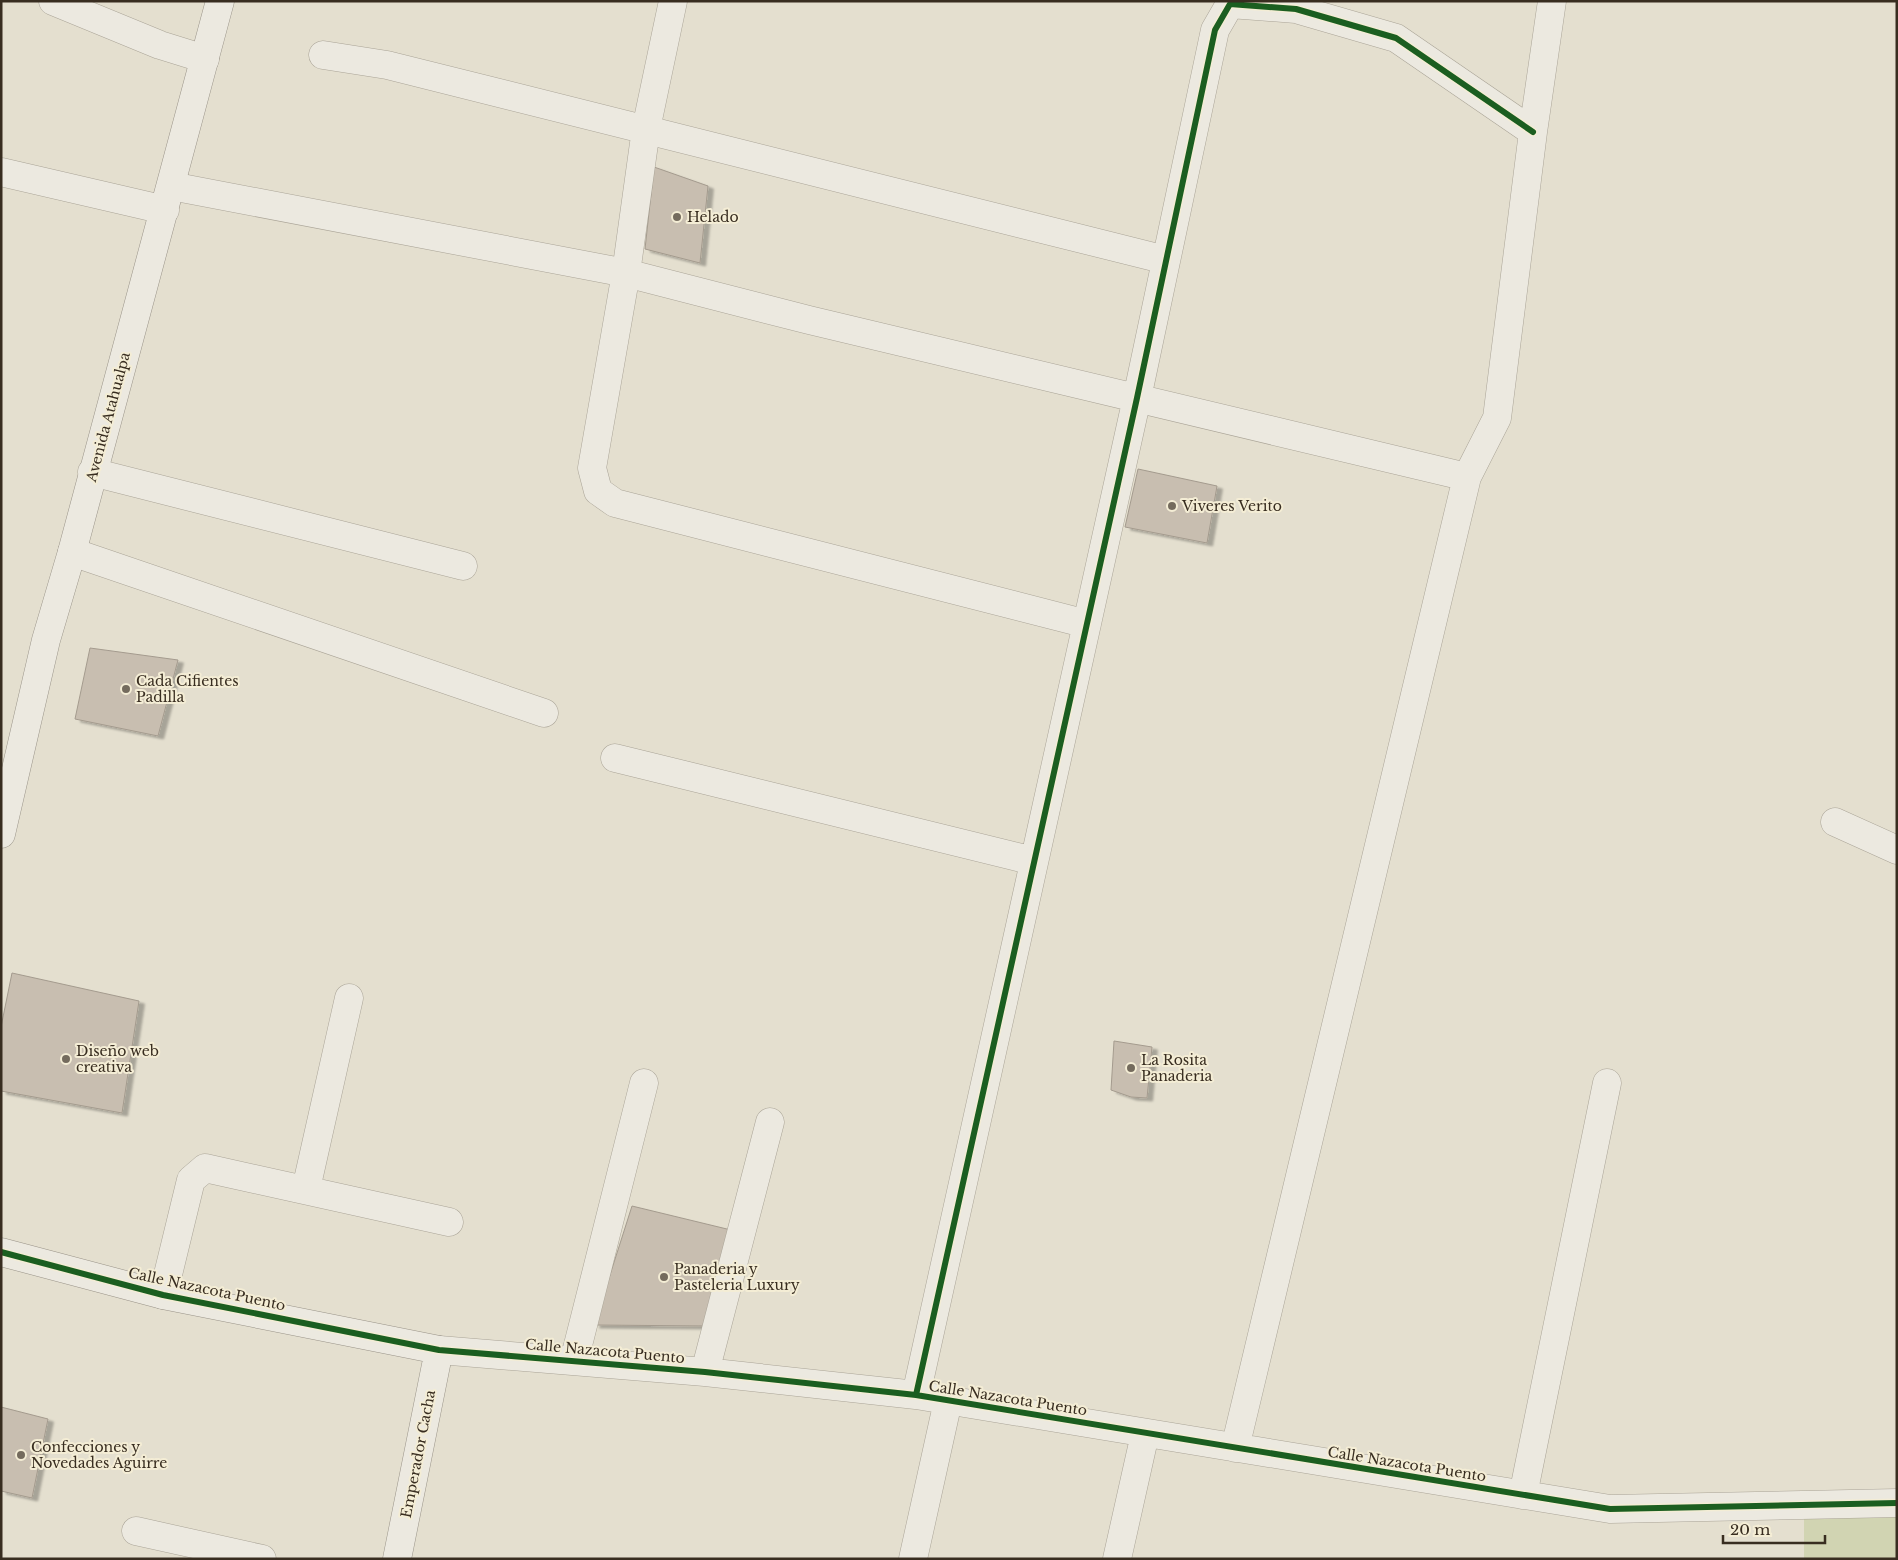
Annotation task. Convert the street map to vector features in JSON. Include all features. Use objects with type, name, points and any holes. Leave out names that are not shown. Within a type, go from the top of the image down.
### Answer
[{"type":"street","points":[[53,1],[160,45],[205,59]]},
{"type":"street","name":"Avenida Atahualpa","points":[[1,834],[46,640],[72,552],[220,1]]},
{"type":"street","points":[[673,1],[646,129],[626,273],[592,468],[598,492],[615,503],[1087,624]]},
{"type":"street","points":[[1235,1448],[1467,477],[1497,418],[1533,132],[1552,1]]},
{"type":"street","points":[[916,1396],[1137,398],[1215,30],[1230,4],[1296,8],[1396,38],[1533,132]]},
{"type":"street","points":[[323,55],[387,65],[1166,260]]},
{"type":"street","points":[[1,172],[626,273],[819,322],[1467,477]]},
{"type":"street","points":[[92,472],[463,566]]},
{"type":"street","points":[[72,552],[544,713]]},
{"type":"street","points":[[615,758],[1034,861]]},
{"type":"street","points":[[1835,822],[1897,850]]},
{"type":"street","points":[[306,1189],[349,998]]},
{"type":"street","points":[[574,1361],[644,1083]]},
{"type":"street","points":[[1523,1495],[1606,1083]]},
{"type":"street","points":[[705,1372],[770,1122]]},
{"type":"street","points":[[163,1294],[190,1180],[205,1168],[449,1222]]},
{"type":"street","name":"Calle Nazacota Puento","points":[[1,1252],[163,1294],[439,1350],[705,1372],[948,1400],[1610,1510],[1897,1503]]},
{"type":"street","name":"Emperador Cacha","points":[[397,1559],[439,1350]]},
{"type":"street","points":[[913,1559],[948,1400]]},
{"type":"street","points":[[1118,1559],[1146,1434]]},
{"type":"street","points":[[136,1531],[262,1559]]},
{"type":"green space","points":[[1897,1503],[1897,1559],[1804,1559],[1804,1505]]},
{"type":"building","name":"Helado","points":[[654,167],[708,186],[700,263],[645,249]]},
{"type":"building","name":"Viveres Verito","points":[[1138,469],[1217,486],[1207,543],[1125,527]]},
{"type":"building","name":"Cada Cifientes Padilla","points":[[90,648],[178,660],[158,736],[75,719]]},
{"type":"building","name":"Diseño web creativa","points":[[12,973],[139,1001],[122,1113],[1,1091],[1,1027]]},
{"type":"building","name":"La Rosita Panaderia","points":[[1114,1041],[1152,1047],[1147,1098],[1131,1097],[1111,1090]]},
{"type":"building","name":"Panaderia y Pasteleria Luxury","points":[[632,1206],[731,1230],[707,1326],[594,1325]]},
{"type":"building","name":"Confecciones y Novedades Aguirre","points":[[1,1407],[48,1419],[32,1498],[1,1491]]},
{"type":"cycle path","points":[[916,1395],[1137,398],[1215,30],[1230,4],[1296,9],[1396,38],[1533,132]]},
{"type":"cycle path","points":[[1,1252],[163,1295],[439,1350],[705,1372],[916,1395],[1610,1509],[1897,1503]]},
{"type":"place","name":"Helado","points":[[677,217]]},
{"type":"place","name":"Viveres Verito","points":[[1172,506]]},
{"type":"place","name":"Cada Cifientes Padilla","points":[[126,689]]},
{"type":"place","name":"Diseño web creativa","points":[[66,1059]]},
{"type":"place","name":"La Rosita Panaderia","points":[[1131,1068]]},
{"type":"place","name":"Panaderia y Pasteleria Luxury","points":[[664,1277]]},
{"type":"place","name":"Confecciones y Novedades Aguirre","points":[[21,1455]]}]
